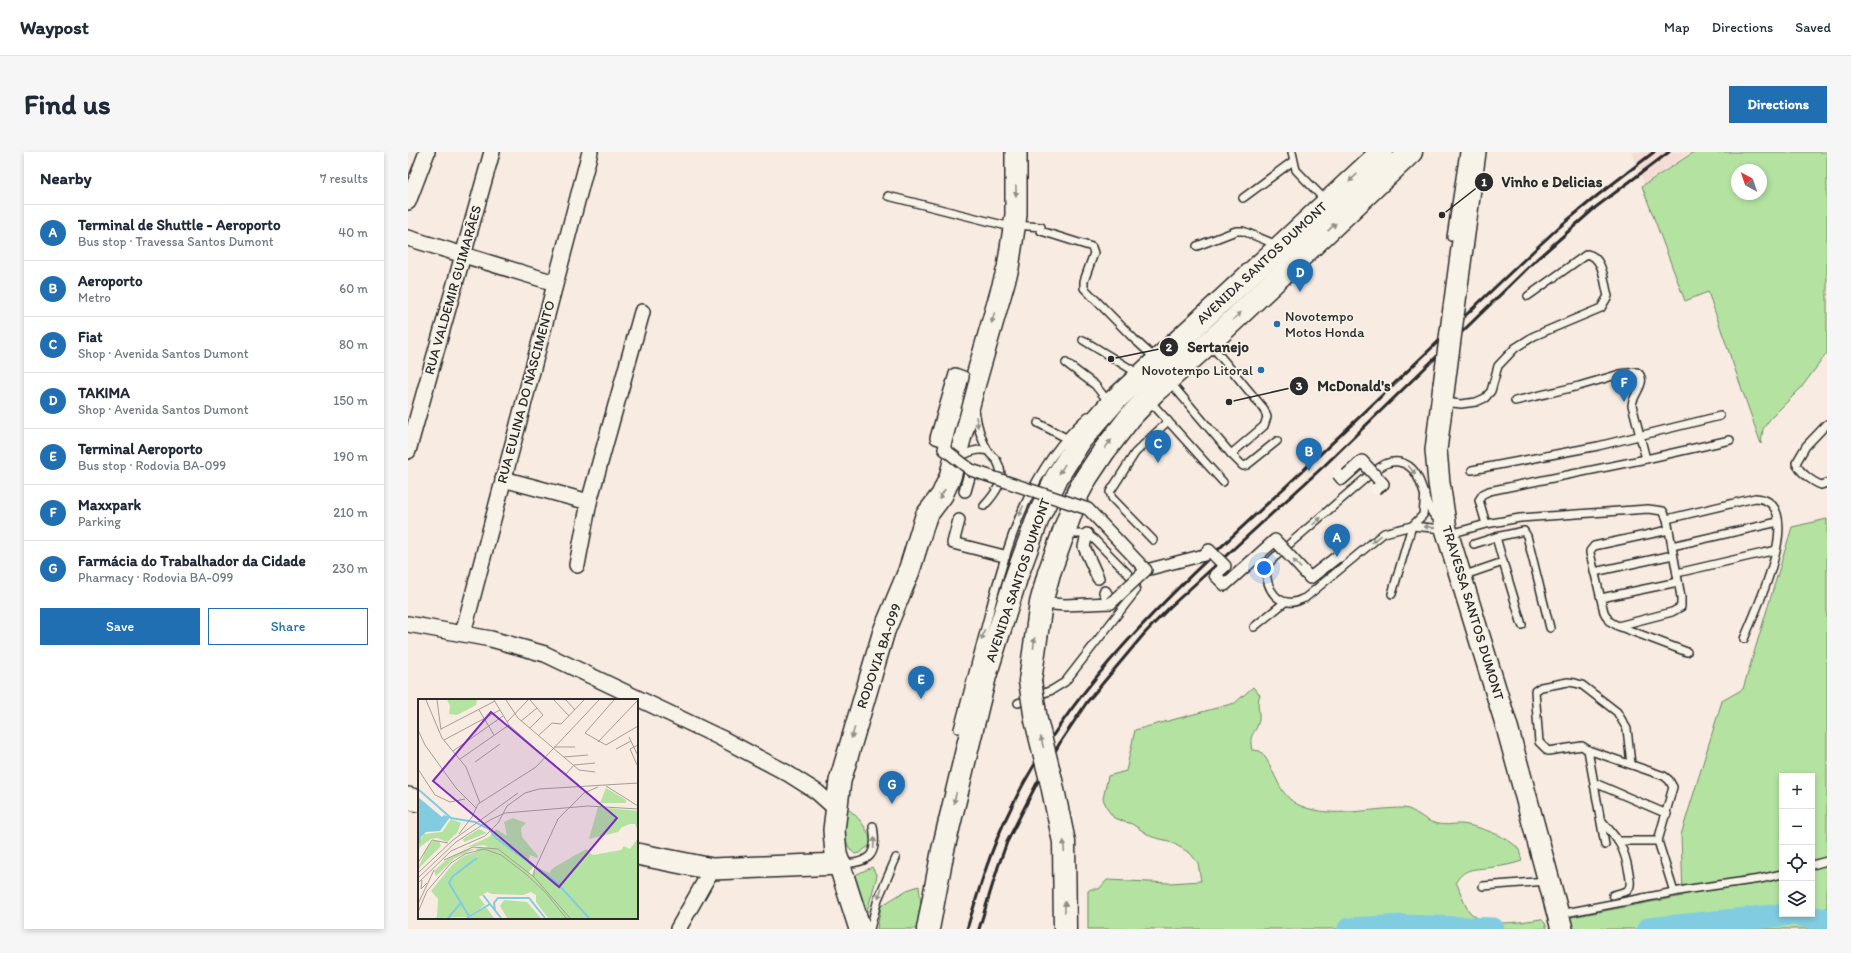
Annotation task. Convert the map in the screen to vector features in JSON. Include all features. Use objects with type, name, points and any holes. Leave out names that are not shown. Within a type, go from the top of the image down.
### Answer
[{"type":"highway","name":"AVENIDA SANTOS DUMONT","points":[[928,926],[943,850],[980,695],[1017,575],[1050,490],[1060,472],[1081,439],[1098,418],[1134,382],[1382,152]]},
{"type":"highway","name":"AVENIDA SANTOS DUMONT","points":[[1065,929],[1064,842],[1036,720],[1030,681],[1041,603],[1063,534],[1086,478],[1104,450],[1131,416],[1168,379],[1411,152]]},
{"type":"main road","name":"RODOVIA BA-099","points":[[860,929],[836,854],[834,830],[844,763],[884,631],[906,578],[926,516],[962,468],[965,387],[1008,268],[1016,214],[1016,152]]},
{"type":"main road","name":"TRAVESSA SANTOS DUMONT","points":[[1479,152],[1474,162],[1436,450],[1439,483],[1446,529],[1507,727],[1560,921]]},
{"type":"main road","points":[[408,798],[418,801]]},
{"type":"main road","points":[[638,854],[712,869],[840,864]]},
{"type":"street","points":[[408,202],[427,152]]},
{"type":"street","name":"RUA VALDEMIR GUIMARÃES","points":[[408,451],[434,354],[465,254],[492,152]]},
{"type":"street","name":"RUA EULINA DO NASCIMENTO","points":[[463,633],[590,152]]},
{"type":"street","points":[[408,238],[465,254],[555,283]]},
{"type":"street","points":[[577,565],[589,502],[642,312]]},
{"type":"street","points":[[1338,474],[1342,479],[1362,461],[1383,484],[1376,489]]},
{"type":"street","points":[[965,490],[962,468],[1088,510],[1146,570]]},
{"type":"street","points":[[503,479],[589,502]]},
{"type":"street","points":[[959,520],[953,543],[1004,556]]},
{"type":"street","points":[[1087,534],[1084,547],[1098,578]]},
{"type":"street","points":[[1041,603],[1065,605],[1111,604],[1146,570],[1204,555],[1209,550],[1225,566],[1215,575],[1225,585],[1275,540],[1310,578],[1337,557]]},
{"type":"street","points":[[1105,592],[1111,604]]},
{"type":"street","points":[[408,624],[463,633],[516,645],[545,654],[721,738],[780,769],[817,792],[836,809]]},
{"type":"street","points":[[678,929],[712,869]]},
{"type":"lane","points":[[1292,152],[1296,170],[1327,203]]},
{"type":"lane","points":[[1451,237],[1464,152]]},
{"type":"lane","points":[[1243,198],[1293,161]]},
{"type":"lane","points":[[888,196],[1014,226],[1041,227],[1041,232],[1092,247],[1094,253],[1084,281],[1084,288],[1157,360]]},
{"type":"lane","points":[[1197,246],[1236,232],[1243,231],[1280,246]]},
{"type":"lane","points":[[1443,394],[1461,404],[1476,402],[1485,398],[1491,391],[1498,366],[1514,348],[1534,336],[1601,308],[1608,296],[1600,263],[1592,255],[1587,254],[1528,296]]},
{"type":"lane","points":[[958,729],[1004,556],[1015,526],[1030,493],[1040,474],[1066,438],[1094,410],[1134,382],[1118,360],[1083,340]]},
{"type":"lane","points":[[1209,342],[1264,409],[1267,417],[1264,426],[1231,454]]},
{"type":"lane","points":[[1066,362],[1095,385],[1107,400]]},
{"type":"lane","points":[[1515,401],[1579,386],[1620,374],[1637,372],[1640,374],[1641,387],[1634,398],[1632,405],[1646,460]]},
{"type":"lane","points":[[1168,379],[1231,454],[1243,466],[1247,465],[1277,441]]},
{"type":"lane","points":[[965,387],[979,430],[988,451],[997,462],[1001,478],[995,494],[984,506]]},
{"type":"lane","points":[[1148,399],[1223,482]]},
{"type":"lane","points":[[1472,470],[1641,437],[1720,416]]},
{"type":"lane","points":[[1153,540],[1112,498],[1110,492],[1135,453],[1168,421]]},
{"type":"lane","points":[[1038,422],[1066,438]]},
{"type":"lane","points":[[1827,424],[1806,446],[1796,463],[1801,471],[1816,483],[1821,485],[1827,483]]},
{"type":"lane","points":[[1486,524],[1479,500],[1483,494],[1489,491],[1646,460],[1730,440]]},
{"type":"lane","points":[[962,468],[960,458],[966,453],[982,449],[988,451]]},
{"type":"lane","points":[[1376,470],[1388,462],[1406,464],[1415,473],[1434,516],[1446,529]]},
{"type":"lane","points":[[1287,546],[1367,477]]},
{"type":"lane","points":[[1392,594],[1412,526],[1423,515],[1425,494]]},
{"type":"lane","points":[[1667,519],[1740,500],[1764,498],[1772,505],[1780,527],[1776,550],[1768,581],[1744,639]]},
{"type":"lane","points":[[1280,553],[1269,564],[1266,580],[1275,596],[1285,602],[1292,603],[1305,598],[1384,533],[1412,526],[1446,529],[1520,518],[1648,509],[1663,511],[1667,519],[1682,604],[1679,609],[1618,626]]},
{"type":"lane","points":[[1672,546],[1778,522]]},
{"type":"lane","points":[[1669,530],[1594,546],[1590,550],[1604,612],[1609,620],[1618,626],[1687,652]]},
{"type":"lane","points":[[1474,544],[1522,531],[1526,533],[1550,628]]},
{"type":"lane","points":[[1018,703],[1052,690],[1065,682],[1135,592],[1136,585],[1132,578],[1094,539],[1087,534],[1063,534]]},
{"type":"lane","points":[[1496,537],[1522,625]]},
{"type":"lane","points":[[1677,573],[1776,550]]},
{"type":"lane","points":[[1594,572],[1674,555]]},
{"type":"lane","points":[[1460,577],[1503,562]]},
{"type":"lane","points":[[1601,598],[1678,582]]},
{"type":"lane","points":[[1254,627],[1285,602]]},
{"type":"lane","points":[[1631,764],[1627,728],[1617,712],[1582,685],[1568,682],[1539,688],[1534,693],[1539,742],[1541,746],[1548,751],[1582,746],[1588,750],[1664,776],[1672,783],[1673,787],[1667,814],[1658,841],[1674,892]]},
{"type":"lane","points":[[1588,750],[1605,845]]},
{"type":"lane","points":[[1594,783],[1667,814]]},
{"type":"lane","points":[[1601,820],[1618,841],[1626,855],[1631,884],[1626,891],[1613,895]]},
{"type":"lane","points":[[840,864],[858,863],[867,858],[874,849],[875,843],[873,826]]},
{"type":"lane","points":[[1618,841],[1658,841]]},
{"type":"lane","points":[[870,929],[880,893],[896,858]]},
{"type":"lane","points":[[1815,864],[1827,861]]},
{"type":"lane","points":[[1560,921],[1674,892],[1779,875]]},
{"type":"lane","points":[[1483,886],[1549,881]]},
{"type":"shaded area","points":[[1632,152],[1690,152],[1644,184]]},
{"type":"green space","points":[[1694,152],[1827,152],[1827,353],[1801,388],[1770,419],[1763,429],[1761,444],[1708,292],[1685,301],[1642,186]]},
{"type":"green space","points":[[1827,519],[1827,929],[1564,929],[1567,918],[1683,896],[1681,835],[1722,701],[1743,689],[1792,527]]},
{"type":"green space","points":[[1253,687],[1260,695],[1258,701],[1259,720],[1251,740],[1252,750],[1260,751],[1270,765],[1281,788],[1293,801],[1301,806],[1313,810],[1326,812],[1352,812],[1404,808],[1412,810],[1426,820],[1437,824],[1467,825],[1501,836],[1515,845],[1519,850],[1522,861],[1463,873],[1456,882],[1465,905],[1476,917],[1484,920],[1513,923],[1541,919],[1545,923],[1547,929],[1088,929],[1088,891],[1091,889],[1099,889],[1107,880],[1170,883],[1201,881],[1198,863],[1190,853],[1169,841],[1152,837],[1132,824],[1114,818],[1103,799],[1108,776],[1126,771],[1135,730],[1235,703]]},
{"type":"green space","points":[[846,808],[854,814],[866,828],[870,839],[871,844],[860,853],[855,854],[851,850],[846,839]]},
{"type":"green space","points":[[872,867],[877,876],[866,915],[851,877]]},
{"type":"green space","points":[[919,886],[921,905],[917,929],[877,929],[881,906],[907,890]]},
{"type":"waterway","points":[[1648,929],[1792,914],[1827,920]]},
{"type":"waterway","points":[[1349,929],[1403,926],[1493,929]]},
{"type":"railway","points":[[967,929],[991,854],[1010,810],[1038,759],[1070,710],[1107,665],[1146,622],[1229,539],[1345,431],[1527,257],[1558,228],[1654,152]]},
{"type":"railway","points":[[979,929],[1007,842],[1037,783],[1061,741],[1087,702],[1144,634],[1170,607],[1325,465],[1537,259],[1596,207],[1669,152]]},
{"type":"place","name":"Vinho e Delicias","points":[[1442,215]]},
{"type":"place","name":"TAKIMA","points":[[1300,292]]},
{"type":"place","name":"Novotempo Motos Honda","points":[[1277,324]]},
{"type":"place","name":"Sertanejo","points":[[1111,359]]},
{"type":"place","name":"Novotempo Litoral","points":[[1261,370]]},
{"type":"place","name":"McDonald's","points":[[1229,402]]},
{"type":"place","name":"Maxxpark","points":[[1624,402]]},
{"type":"place","name":"Fiat","points":[[1158,463]]},
{"type":"place","name":"Aeroporto","points":[[1309,471]]},
{"type":"place","name":"Terminal de Shuttle - Aeroporto","points":[[1337,557]]},
{"type":"place","name":"Terminal Aeroporto","points":[[921,699]]},
{"type":"place","name":"Farmácia do Trabalhador da Cidade","points":[[892,804]]}]
